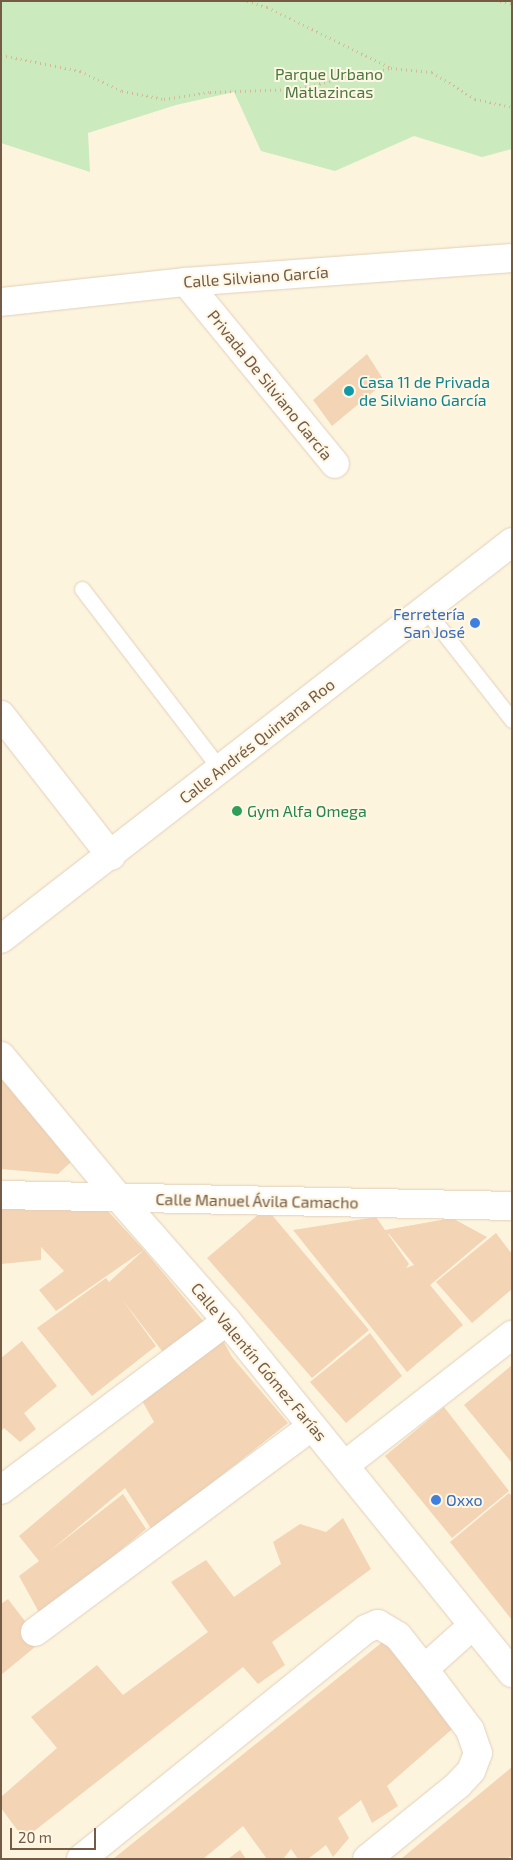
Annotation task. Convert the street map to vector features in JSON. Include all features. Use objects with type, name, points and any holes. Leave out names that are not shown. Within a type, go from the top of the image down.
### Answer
[{"type":"street","points":[[503,258],[512,280]]},
{"type":"street","name":"Calle Silviano García","points":[[1,302],[186,282],[503,258]]},
{"type":"street","name":"Privada De Silviano García","points":[[186,282],[335,464]]},
{"type":"street","name":"Calle Andrés Quintana Roo","points":[[1,940],[512,542]]},
{"type":"street","points":[[1,716],[111,856]]},
{"type":"street","name":"Calle Valentín Gómez Farías","points":[[1,1056],[119,1198],[227,1321],[512,1673]]},
{"type":"street","name":"Calle Manuel Ávila Camacho","points":[[1,1195],[512,1206]]},
{"type":"street","points":[[1,1490],[227,1321]]},
{"type":"street","points":[[345,1465],[512,1335]]},
{"type":"street","points":[[35,1632],[312,1426]]},
{"type":"street","points":[[82,1859],[366,1629],[378,1624],[390,1629],[424,1669],[470,1730],[478,1753],[475,1762],[458,1785],[367,1859]]},
{"type":"street","points":[[424,1669],[473,1625]]},
{"type":"lane","points":[[82,589],[221,770]]},
{"type":"lane","points":[[425,609],[512,720]]},
{"type":"path","points":[[247,1],[267,7],[391,68]]},
{"type":"path","points":[[500,1],[512,4]]},
{"type":"path","points":[[1,55],[80,70],[122,91],[164,100],[210,92],[295,89],[391,68],[432,72],[475,99],[512,107]]},
{"type":"green space","name":"Parque Urbano Matlazincas","points":[[1,1],[512,1],[512,149],[482,157],[414,136],[335,171],[261,151],[234,92],[176,105],[88,133],[90,172],[1,143]]},
{"type":"building","name":"Casa 11 de Privada de Silviano García","points":[[367,354],[385,382],[332,426],[313,400]]},
{"type":"building","points":[[1,1075],[71,1162],[58,1174],[1,1169]]},
{"type":"building","points":[[1,1207],[105,1208],[144,1250],[56,1311],[39,1290],[64,1271],[41,1247],[41,1260],[1,1264]]},
{"type":"building","points":[[266,1208],[369,1330],[312,1378],[207,1258]]},
{"type":"building","points":[[376,1217],[385,1230],[452,1218],[487,1237],[430,1285],[463,1325],[407,1372],[293,1230]],"holes":[[[389,1234],[414,1265],[406,1268],[409,1264]]]},
{"type":"building","points":[[496,1233],[512,1254],[512,1289],[472,1323],[436,1282]]},
{"type":"building","points":[[144,1250],[210,1329],[169,1360],[121,1298],[156,1346],[92,1396],[37,1328],[106,1278],[109,1282]]},
{"type":"building","points":[[370,1333],[402,1376],[346,1423],[310,1382]]},
{"type":"building","points":[[221,1337],[232,1357],[288,1423],[152,1530],[125,1488],[50,1551],[123,1494],[146,1529],[41,1616],[19,1576],[39,1561],[19,1536],[154,1422],[140,1397]]},
{"type":"building","points":[[22,1341],[57,1386],[24,1413],[36,1429],[20,1442],[4,1428],[1,1431],[1,1358]]},
{"type":"building","points":[[512,1365],[512,1463],[464,1405]]},
{"type":"building","points":[[444,1407],[509,1491],[452,1538],[385,1456]]},
{"type":"building","points":[[509,1493],[512,1496],[512,1620],[450,1542]]},
{"type":"building","points":[[343,1518],[371,1569],[272,1642],[285,1665],[258,1684],[243,1667],[24,1839],[1,1808],[1,1797],[57,1748],[31,1717],[97,1665],[123,1695],[208,1632],[171,1582],[206,1560],[234,1597],[281,1564],[273,1542],[300,1524],[326,1532]]},
{"type":"building","points":[[8,1599],[41,1642],[1,1675],[1,1604]]},
{"type":"building","points":[[385,1640],[458,1724],[387,1786],[398,1806],[372,1823],[361,1800],[338,1818],[349,1838],[333,1857],[326,1845],[308,1859],[298,1859],[291,1849],[283,1859],[267,1859],[243,1826],[203,1859],[113,1859]]},
{"type":"building","points":[[512,1767],[512,1855],[507,1859],[401,1859]]},
{"type":"building","points":[[240,1850],[246,1859],[228,1859]]},
{"type":"place","name":"Casa 11 de Privada de Silviano García","points":[[349,391]]},
{"type":"place","name":"Ferretería San José","points":[[475,623]]},
{"type":"place","name":"Gym Alfa Omega","points":[[237,811]]},
{"type":"place","name":"Oxxo","points":[[436,1500]]}]
